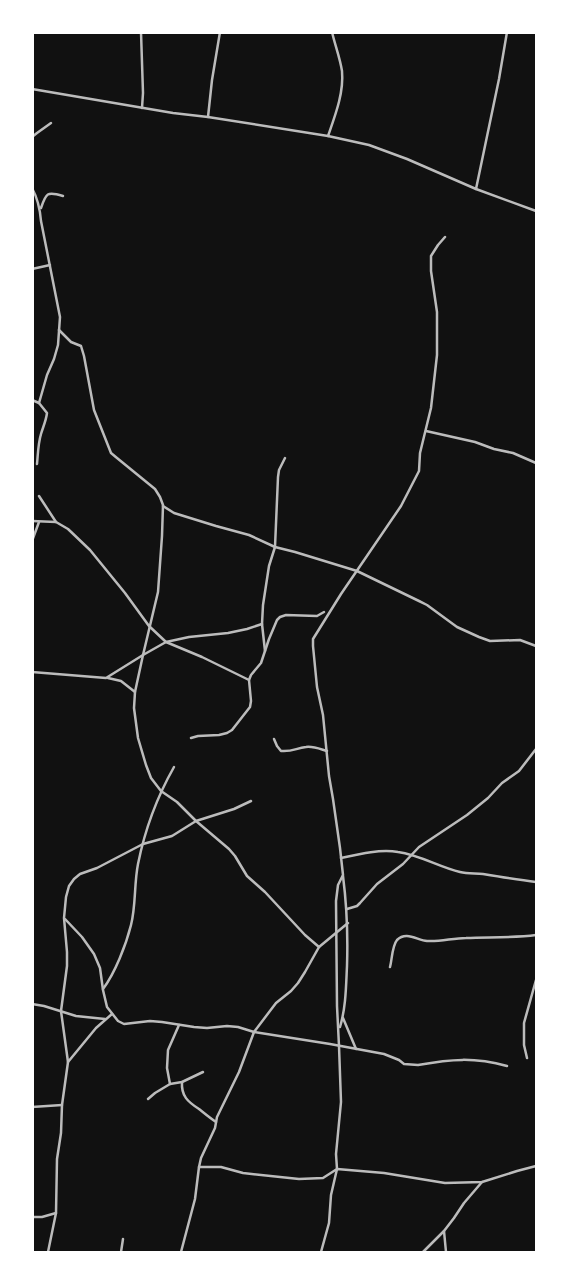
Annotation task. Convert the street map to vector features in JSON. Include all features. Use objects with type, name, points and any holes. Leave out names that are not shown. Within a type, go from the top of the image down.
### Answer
[{"type":"street","points":[[142,32],[142,108]]},
{"type":"street","points":[[208,117],[220,32]]},
{"type":"street","points":[[328,136],[337,107],[342,80],[332,32]]},
{"type":"street","points":[[476,189],[507,32]]},
{"type":"street","points":[[32,89],[173,113],[328,136],[369,145],[408,159],[476,189],[536,211]]},
{"type":"street","points":[[32,137],[51,123]]},
{"type":"street","points":[[32,188],[40,209],[60,317],[58,345],[38,402]]},
{"type":"street","points":[[40,209],[45,196],[48,194],[53,193],[63,196]]},
{"type":"street","points":[[338,1031],[343,1016],[347,982],[348,923],[323,715],[317,687],[313,639],[400,506],[419,471],[420,454],[431,408],[437,355],[437,312],[432,279],[432,256],[445,237]]},
{"type":"street","points":[[32,269],[50,265]]},
{"type":"street","points":[[60,330],[71,342],[81,346],[94,410],[112,453],[155,489],[163,505],[158,592],[135,692],[134,708],[138,738],[146,765],[161,791],[177,802],[229,849],[236,856],[247,876],[318,947]]},
{"type":"street","points":[[32,400],[38,402],[47,413],[46,423],[39,444],[37,464]]},
{"type":"street","points":[[426,431],[475,442],[536,463]]},
{"type":"street","points":[[265,653],[262,624],[265,592],[269,566],[275,547],[279,470],[285,458]]},
{"type":"street","points":[[39,496],[56,522],[68,529],[90,550],[149,626],[166,642],[249,680]]},
{"type":"street","points":[[163,505],[174,513],[249,535],[275,547],[357,571],[427,605],[456,627],[479,637],[490,641],[520,640],[536,646]]},
{"type":"street","points":[[32,521],[56,522]]},
{"type":"street","points":[[32,541],[39,522]]},
{"type":"street","points":[[191,738],[227,733],[232,730],[250,707],[249,680],[262,663],[277,620],[280,617],[286,615],[320,616],[324,612]]},
{"type":"street","points":[[106,678],[166,642],[247,629],[262,624]]},
{"type":"street","points":[[32,672],[106,678],[121,681],[135,692]]},
{"type":"street","points":[[274,739],[281,751],[289,752],[310,746],[327,751]]},
{"type":"street","points":[[347,909],[357,906],[377,884],[403,864],[419,847],[467,815],[488,798],[502,783],[519,771],[536,749]]},
{"type":"street","points":[[102,990],[115,968],[131,925],[138,864],[143,844],[154,805],[174,767]]},
{"type":"street","points":[[48,1252],[56,1213],[57,1159],[68,1062],[61,1012],[67,966],[64,918],[69,886],[80,874],[97,868],[143,844],[172,836],[196,821],[234,809],[251,801]]},
{"type":"street","points":[[341,858],[389,851],[411,855],[463,873],[536,882]]},
{"type":"street","points":[[321,1252],[329,1223],[331,1195],[337,1169],[336,1154],[341,1102],[337,1006],[336,895],[343,875]]},
{"type":"street","points":[[64,918],[82,937],[94,954],[100,968],[102,990],[107,1007],[118,1021],[124,1024],[150,1021],[207,1028],[238,1027],[254,1032],[384,1054],[404,1064],[411,1065],[459,1059],[487,1060],[507,1066]]},
{"type":"street","points":[[181,1252],[194,1199],[198,1168],[216,1128],[217,1117],[239,1072],[254,1032],[276,1003],[298,983],[318,947],[348,923]]},
{"type":"street","points":[[390,967],[394,947],[397,941],[403,937],[410,936],[428,941],[536,935]]},
{"type":"street","points":[[527,1058],[524,1045],[524,1023],[536,980]]},
{"type":"street","points":[[32,1004],[76,1016],[104,1019]]},
{"type":"street","points":[[68,1062],[104,1019],[112,1014]]},
{"type":"street","points":[[343,1016],[356,1049]]},
{"type":"street","points":[[170,1084],[167,1068],[168,1050],[179,1025]]},
{"type":"street","points":[[148,1099],[170,1084],[182,1082],[203,1072]]},
{"type":"street","points":[[182,1082],[186,1099],[190,1104],[216,1122]]},
{"type":"street","points":[[32,1107],[62,1105]]},
{"type":"street","points":[[198,1168],[221,1167],[244,1173],[300,1178],[323,1178],[337,1169],[445,1183],[482,1182],[536,1166]]},
{"type":"street","points":[[423,1252],[444,1231],[482,1182]]},
{"type":"street","points":[[32,1217],[42,1217],[56,1213]]},
{"type":"street","points":[[444,1231],[446,1252]]},
{"type":"street","points":[[121,1252],[123,1239]]}]
